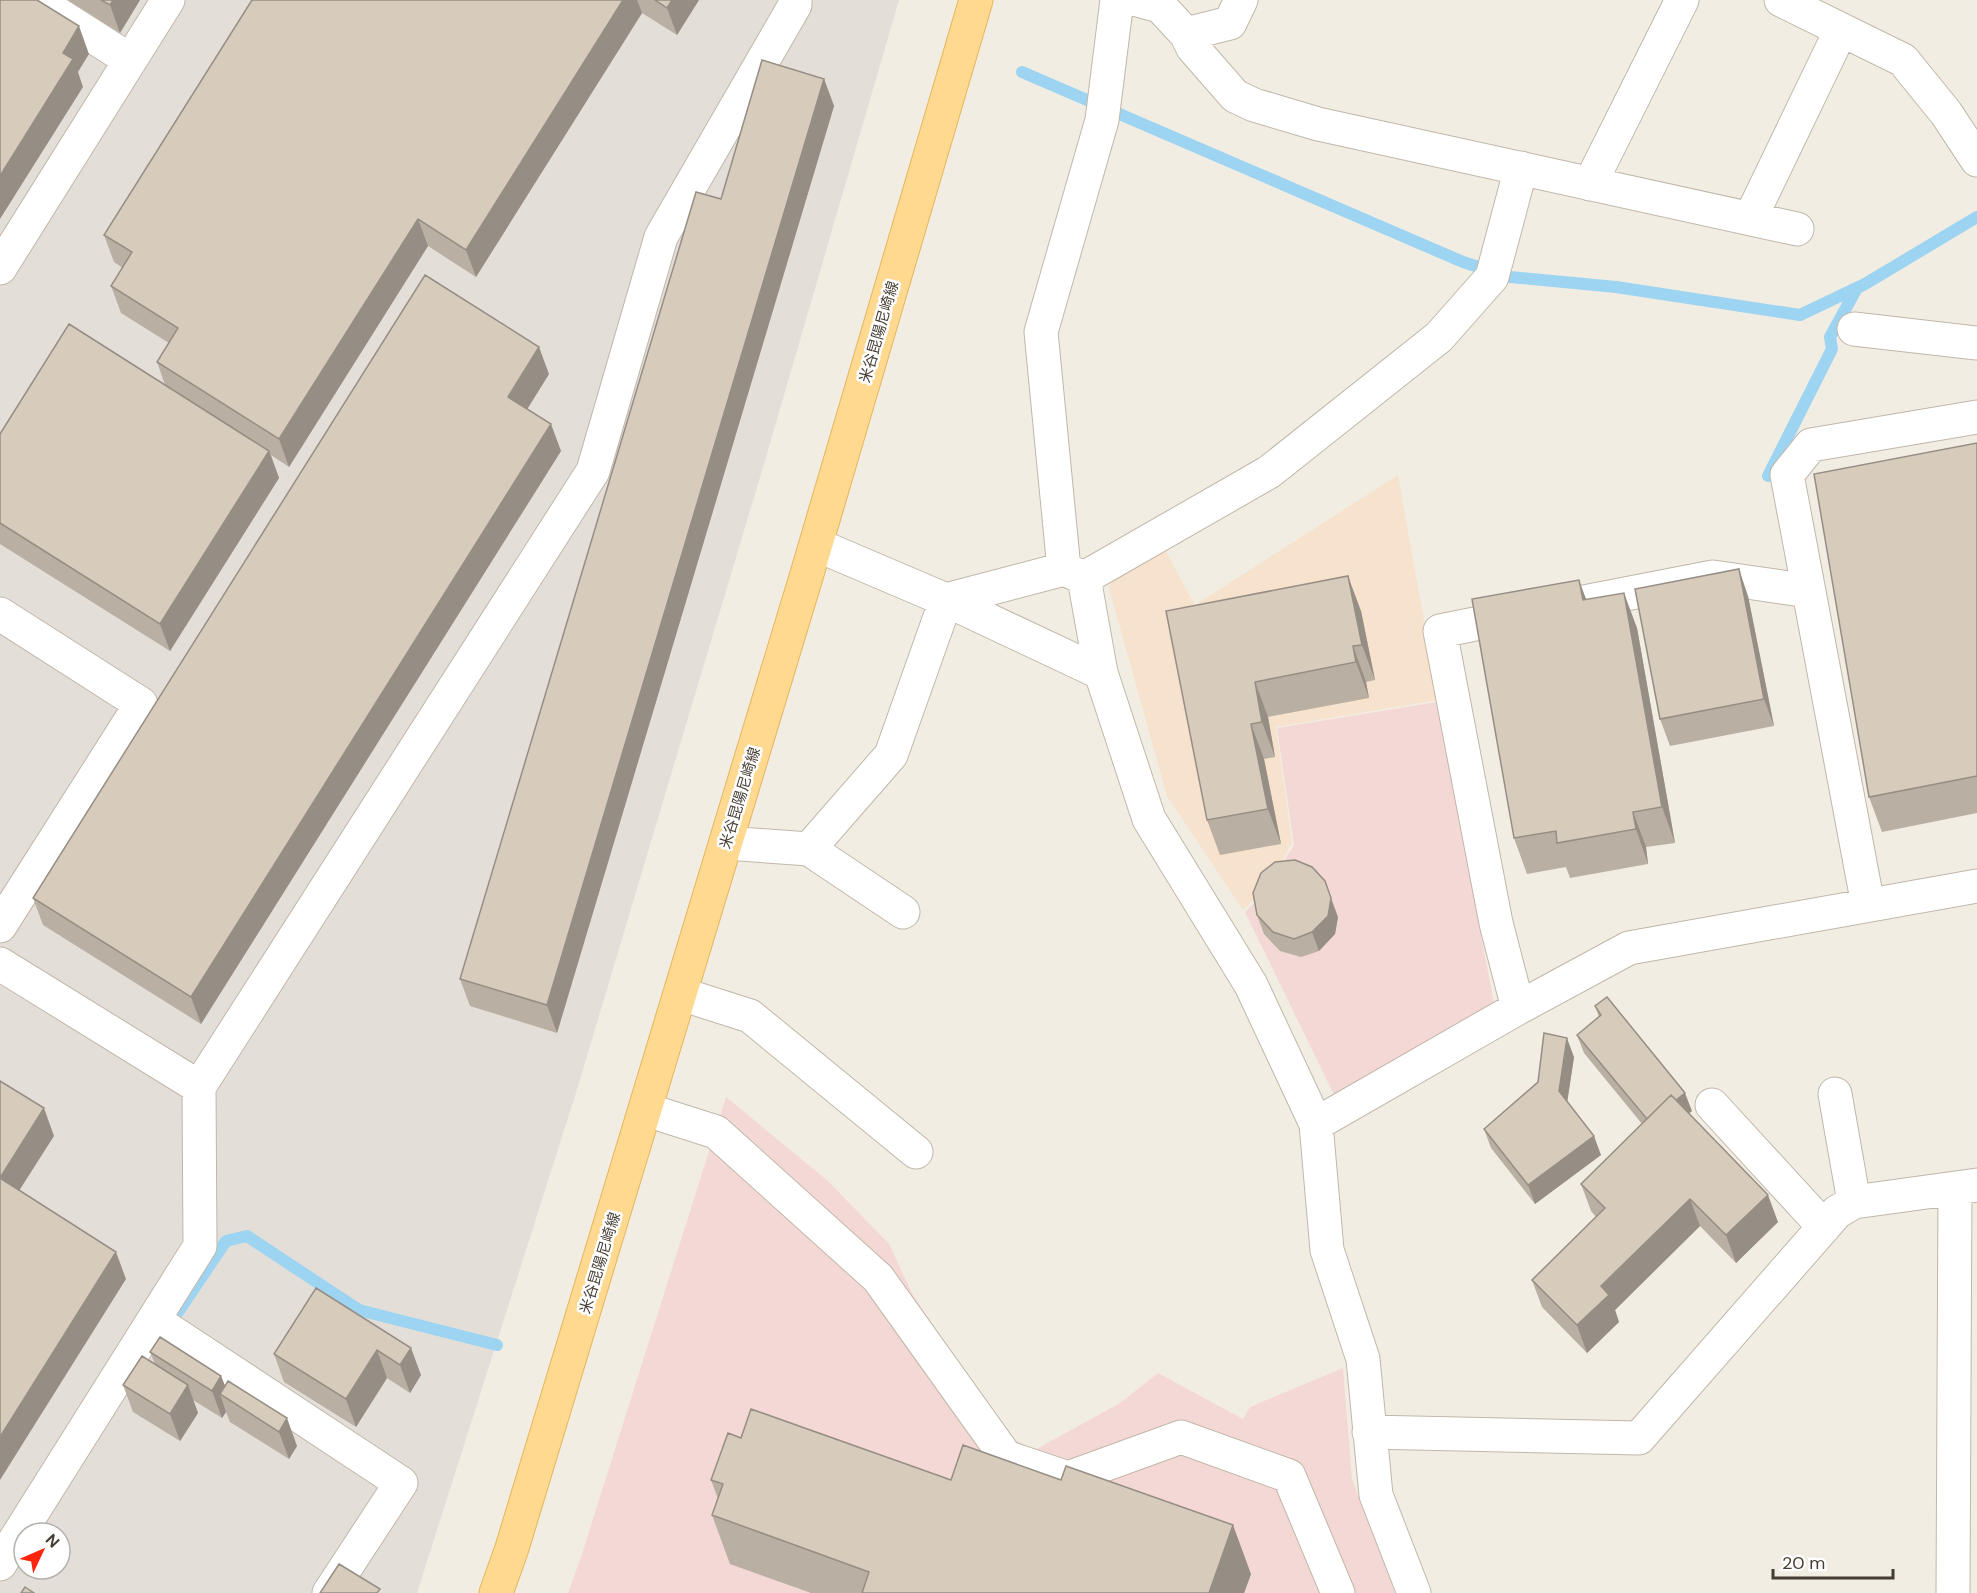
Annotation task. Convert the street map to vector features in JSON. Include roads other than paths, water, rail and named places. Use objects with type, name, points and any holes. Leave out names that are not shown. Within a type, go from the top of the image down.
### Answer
[{"type":"main road","name":"米谷昆陽尼崎線","points":[[496,1593],[512,1548],[647,1110],[817,545],[976,0]]},
{"type":"street","points":[[36,0],[130,60]]},
{"type":"street","points":[[0,268],[168,0]]},
{"type":"street","points":[[0,1564],[200,1246],[199,1087],[593,471],[661,237],[795,5],[795,0]]},
{"type":"street","points":[[1117,0],[1102,120],[1041,332],[1074,573],[1101,673],[1149,819],[1251,985],[1316,1125],[1327,1250],[1363,1359],[1376,1495],[1414,1593]]},
{"type":"street","points":[[1138,0],[1160,6],[1186,34],[1193,48],[1235,96],[1254,105],[1318,124],[1751,217],[1797,229]]},
{"type":"street","points":[[1186,34],[1230,23],[1241,0]]},
{"type":"street","points":[[1590,184],[1682,0]]},
{"type":"street","points":[[1781,0],[1903,60],[1946,113],[1977,160]]},
{"type":"street","points":[[1751,217],[1841,30]]},
{"type":"street","points":[[946,600],[1074,573],[1269,472],[1439,337],[1492,277],[1521,168]]},
{"type":"street","points":[[1854,329],[1971,338]]},
{"type":"street","points":[[1868,905],[1787,474],[1811,445],[1977,417]]},
{"type":"street","points":[[817,545],[946,600],[1101,673]]},
{"type":"street","points":[[1518,1008],[1496,923],[1440,631],[1713,576],[1809,591]]},
{"type":"street","points":[[809,849],[891,755],[946,600]]},
{"type":"street","points":[[0,614],[141,704],[0,926]]},
{"type":"street","points":[[726,843],[809,849],[903,912]]},
{"type":"street","points":[[1316,1125],[1518,1008],[1629,948],[1977,886]]},
{"type":"street","points":[[0,964],[199,1087]]},
{"type":"street","points":[[681,994],[750,1016],[916,1152]]},
{"type":"street","points":[[1835,1095],[1854,1202]]},
{"type":"street","points":[[1713,1105],[1824,1227]]},
{"type":"street","points":[[647,1110],[716,1132],[878,1278],[1006,1457],[1068,1478],[1181,1437],[1289,1476],[1338,1593]]},
{"type":"street","points":[[1369,1432],[1639,1438],[1837,1212],[1854,1202],[1966,1187],[1953,1593]]},
{"type":"street","points":[[154,1320],[401,1483],[329,1593]]},
{"type":"waterway","points":[[1022,72],[1463,262],[1510,277],[1616,287],[1800,315],[1865,284],[1977,217]]},
{"type":"waterway","points":[[1768,476],[1832,349],[1830,337],[1857,288]]},
{"type":"waterway","points":[[172,1321],[226,1241],[247,1236],[359,1310],[497,1345]]}]
